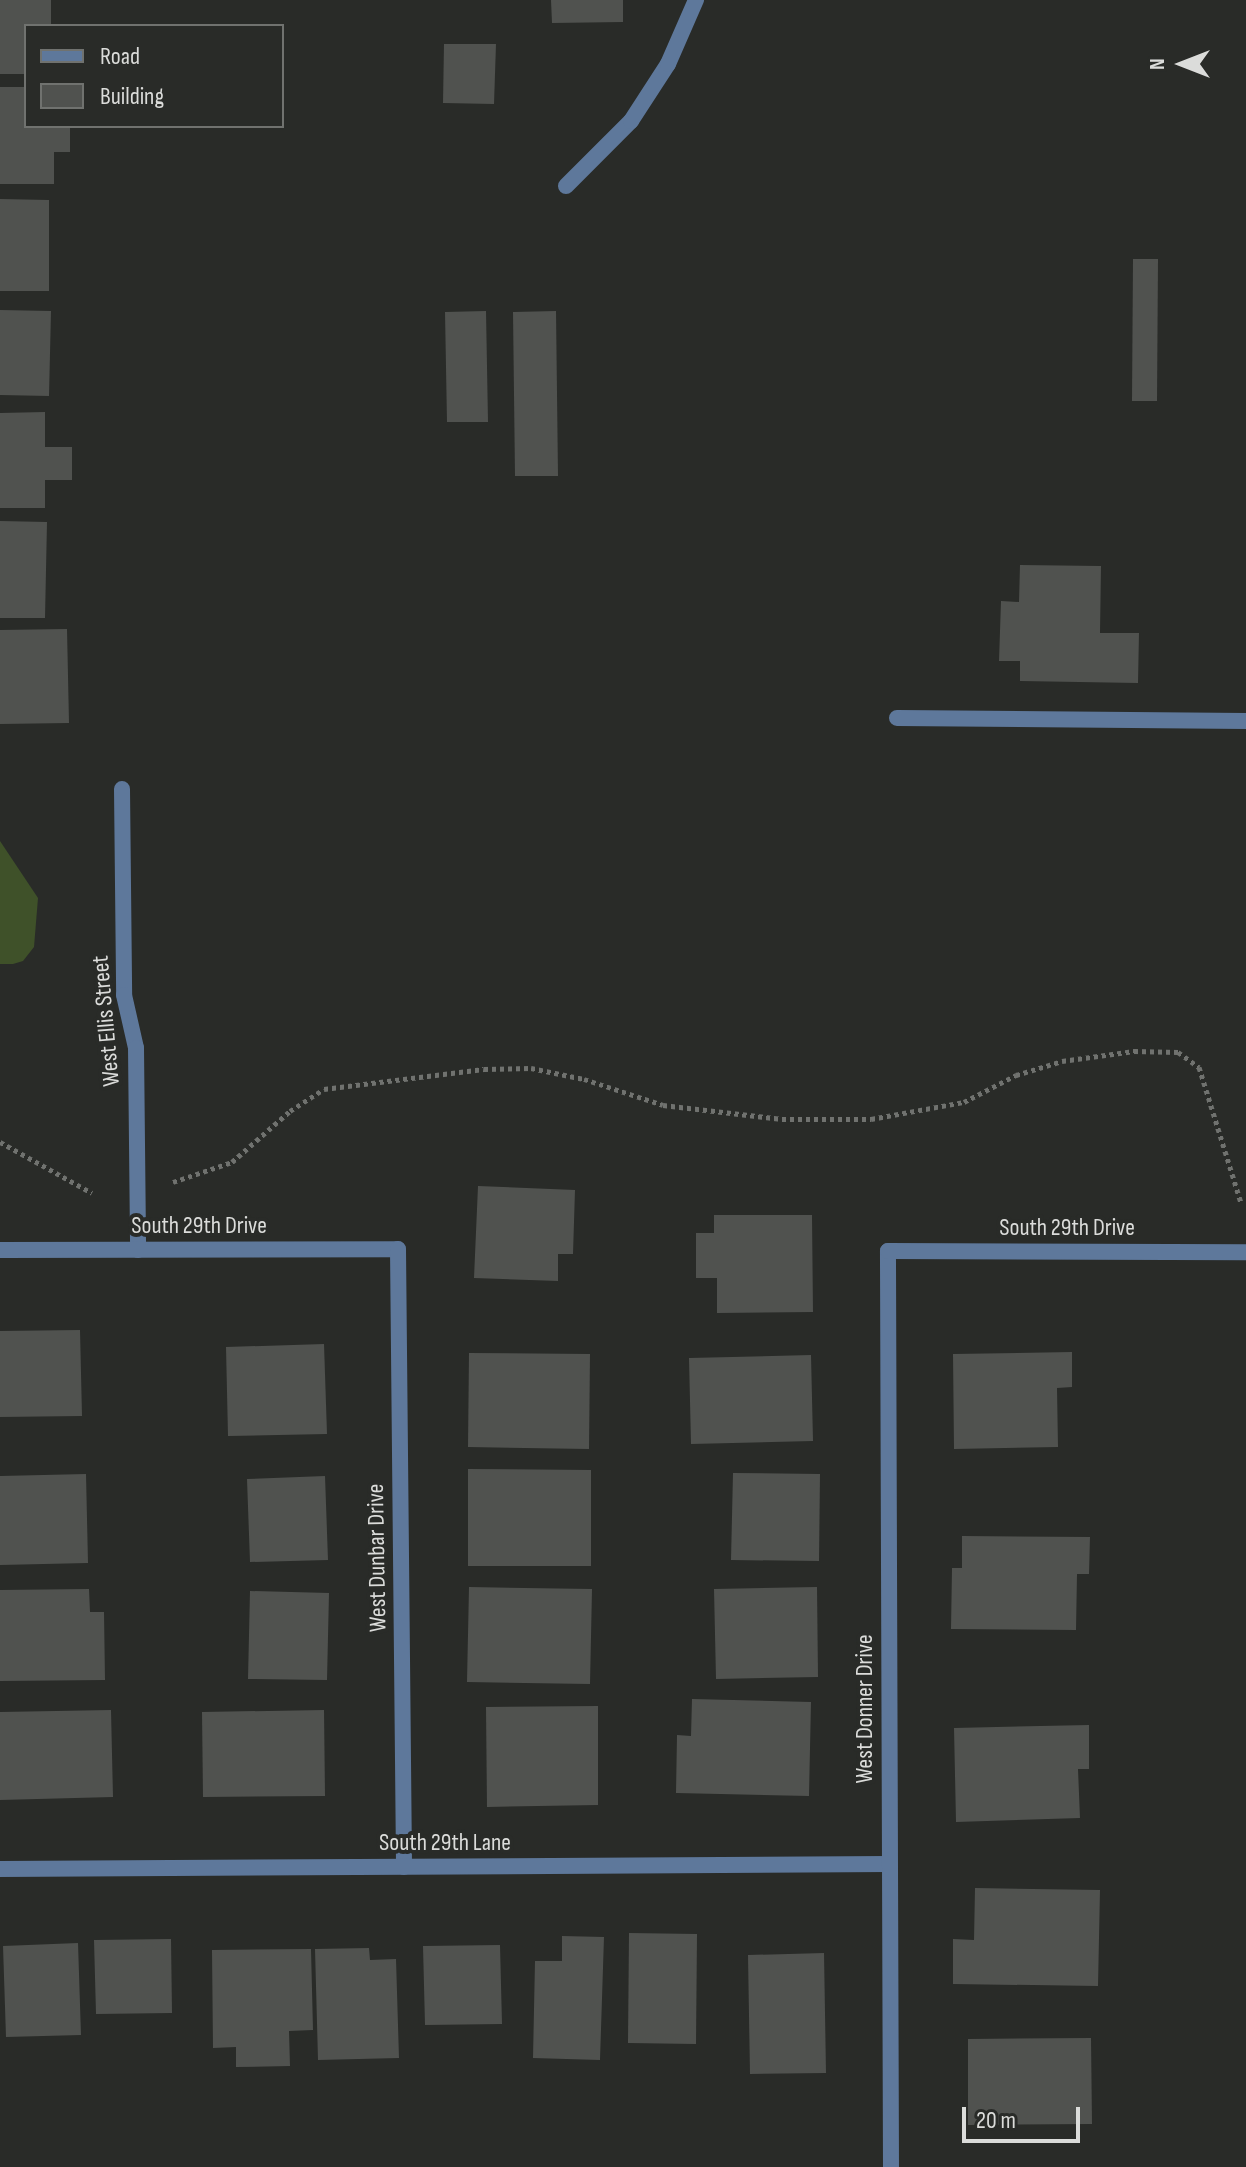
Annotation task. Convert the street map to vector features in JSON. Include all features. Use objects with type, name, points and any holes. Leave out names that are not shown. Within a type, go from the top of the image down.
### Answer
[{"type":"street","points":[[566,186],[631,121],[668,64],[696,0]]},
{"type":"street","points":[[897,718],[1246,721]]},
{"type":"street","name":"West Ellis Street","points":[[122,789],[124,995],[136,1048],[138,1250]]},
{"type":"street","name":"South 29th Drive","points":[[0,1250],[398,1249]]},
{"type":"street","name":"West Dunbar Drive","points":[[398,1249],[404,1867]]},
{"type":"street","name":"South 29th Drive","points":[[888,1251],[1246,1252]]},
{"type":"street","name":"West Donner Drive","points":[[888,1251],[891,2167]]},
{"type":"street","name":"South 29th Lane","points":[[0,1869],[889,1864]]},
{"type":"path","points":[[173,1182],[232,1162],[290,1111],[324,1089],[484,1069],[531,1068],[584,1079],[663,1105],[782,1119],[871,1119],[964,1102],[1016,1075],[1062,1061],[1134,1051],[1178,1052],[1199,1067],[1241,1203]]},
{"type":"path","points":[[0,1142],[92,1193]]},
{"type":"green space","points":[[0,841],[38,898],[34,947],[23,961],[13,964],[0,964]]},
{"type":"building","points":[[0,0],[51,0],[51,24],[24,24],[24,74],[0,74]]},
{"type":"building","points":[[551,0],[623,0],[623,22],[552,23]]},
{"type":"building","points":[[444,44],[496,44],[494,104],[443,103]]},
{"type":"building","points":[[0,87],[24,87],[24,128],[70,128],[70,152],[54,152],[54,184],[0,184]]},
{"type":"building","points":[[0,199],[49,200],[49,291],[0,291]]},
{"type":"building","points":[[1133,259],[1158,259],[1157,401],[1132,401]]},
{"type":"building","points":[[0,310],[51,311],[49,396],[0,395]]},
{"type":"building","points":[[486,311],[488,422],[447,422],[445,312]]},
{"type":"building","points":[[556,311],[558,476],[515,476],[513,312]]},
{"type":"building","points":[[45,412],[45,447],[72,447],[72,480],[45,480],[45,508],[0,508],[0,413]]},
{"type":"building","points":[[0,521],[47,522],[45,618],[0,618]]},
{"type":"building","points":[[1020,565],[1101,566],[1100,633],[1139,633],[1138,683],[1020,681],[1020,661],[999,661],[1001,601],[1019,602]]},
{"type":"building","points":[[67,629],[69,723],[0,724],[0,630]]},
{"type":"building","points":[[478,1186],[575,1190],[573,1254],[558,1254],[558,1281],[474,1278]]},
{"type":"building","points":[[714,1215],[812,1215],[813,1312],[717,1313],[717,1278],[696,1278],[696,1233],[714,1233]]},
{"type":"building","points":[[80,1330],[82,1416],[0,1417],[0,1331]]},
{"type":"building","points":[[324,1344],[327,1434],[228,1436],[226,1347]]},
{"type":"building","points":[[1072,1352],[1072,1387],[1057,1388],[1058,1447],[954,1449],[953,1354]]},
{"type":"building","points":[[469,1353],[590,1354],[589,1449],[468,1447]]},
{"type":"building","points":[[811,1355],[813,1441],[691,1444],[689,1358]]},
{"type":"building","points":[[468,1469],[591,1470],[591,1566],[468,1566]]},
{"type":"building","points":[[733,1473],[820,1474],[819,1561],[731,1560]]},
{"type":"building","points":[[86,1474],[88,1563],[0,1565],[0,1476]]},
{"type":"building","points":[[325,1476],[328,1560],[250,1562],[247,1479]]},
{"type":"building","points":[[962,1536],[1090,1537],[1089,1574],[1077,1574],[1076,1630],[951,1629],[952,1568],[962,1568]]},
{"type":"building","points":[[469,1587],[592,1589],[590,1684],[467,1682]]},
{"type":"building","points":[[817,1587],[818,1677],[716,1679],[714,1589]]},
{"type":"building","points":[[89,1589],[90,1612],[104,1612],[105,1680],[0,1681],[0,1590]]},
{"type":"building","points":[[250,1591],[329,1593],[327,1680],[248,1679]]},
{"type":"building","points":[[692,1699],[811,1702],[809,1796],[676,1793],[677,1735],[691,1736]]},
{"type":"building","points":[[598,1706],[598,1805],[487,1807],[486,1707]]},
{"type":"building","points":[[111,1710],[113,1797],[0,1800],[0,1712]]},
{"type":"building","points":[[324,1710],[325,1796],[203,1797],[202,1712]]},
{"type":"building","points":[[1089,1725],[1089,1769],[1078,1769],[1080,1818],[956,1822],[954,1728]]},
{"type":"building","points":[[975,1888],[1100,1890],[1098,1986],[953,1984],[953,1939],[974,1940]]},
{"type":"building","points":[[629,1933],[697,1934],[696,2044],[628,2043]]},
{"type":"building","points":[[562,1936],[604,1937],[600,2060],[533,2058],[535,1961],[562,1961]]},
{"type":"building","points":[[171,1939],[172,2013],[96,2014],[94,1940]]},
{"type":"building","points":[[78,1943],[81,2035],[6,2037],[3,1946]]},
{"type":"building","points":[[500,1945],[502,2024],[425,2025],[423,1946]]},
{"type":"building","points":[[369,1948],[370,1960],[396,1959],[399,2058],[318,2060],[315,1949]]},
{"type":"building","points":[[311,1949],[313,2030],[289,2031],[290,2066],[236,2067],[236,2047],[213,2048],[212,1950]]},
{"type":"building","points":[[824,1953],[826,2073],[750,2074],[748,1955]]},
{"type":"building","points":[[1091,2038],[1092,2124],[968,2125],[968,2039]]}]
